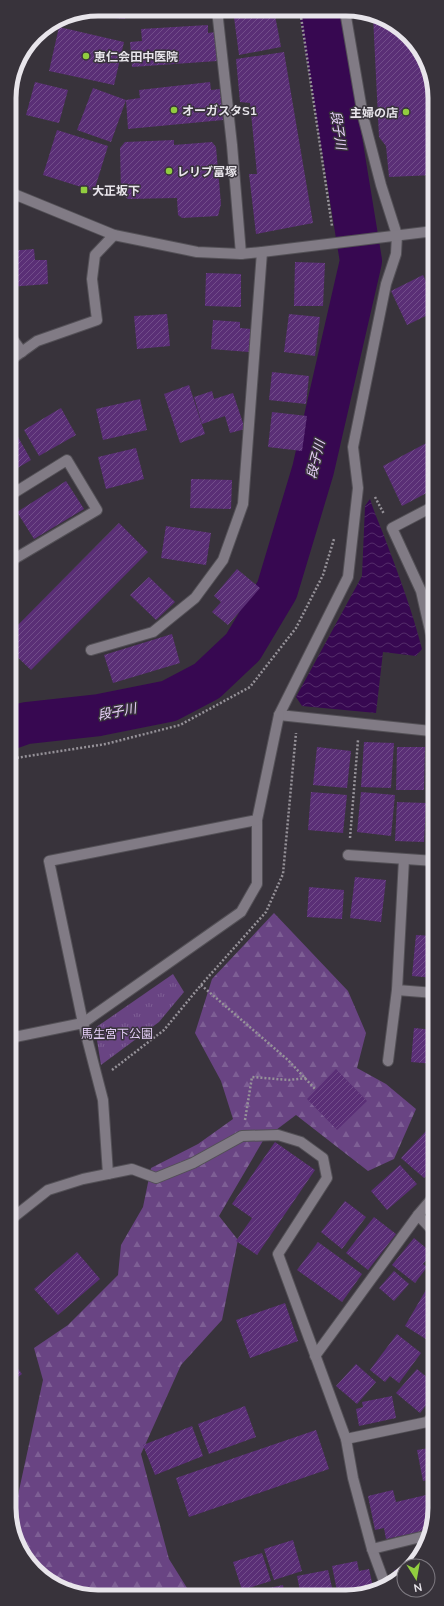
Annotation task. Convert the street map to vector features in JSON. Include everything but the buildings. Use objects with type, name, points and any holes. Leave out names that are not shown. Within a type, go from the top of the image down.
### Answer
[{"type":"street","points":[[218,16],[232,145],[240,254]]},
{"type":"street","points":[[16,1037],[83,1024],[241,912],[257,884],[257,820],[279,715],[348,577],[358,488],[354,447],[386,284],[396,254],[397,234],[381,185],[363,116],[346,16]]},
{"type":"street","points":[[16,195],[114,235],[197,252],[240,254],[428,231]]},
{"type":"street","points":[[16,356],[37,341],[97,320],[92,279],[95,255],[114,235]]},
{"type":"street","points":[[91,650],[153,632],[195,598],[223,560],[243,504],[262,252]]},
{"type":"street","points":[[16,344],[22,352]]},
{"type":"street","points":[[16,492],[67,460],[97,510],[16,558]]},
{"type":"street","points":[[428,509],[392,528],[421,591],[428,622]]},
{"type":"street","points":[[279,715],[428,731]]},
{"type":"street","points":[[108,1174],[103,1100],[83,1024],[49,861],[257,820]]},
{"type":"street","points":[[348,855],[428,861]]},
{"type":"street","points":[[388,1061],[397,990],[404,859]]},
{"type":"street","points":[[397,990],[428,992]]},
{"type":"street","points":[[16,1215],[48,1190],[83,1179],[132,1170],[156,1178],[193,1163],[242,1136],[278,1135],[301,1142],[323,1158],[327,1178],[278,1254],[346,1439],[353,1478],[372,1549],[383,1581]]},
{"type":"street","points":[[315,1356],[428,1203]]},
{"type":"street","points":[[418,1215],[428,1226]]},
{"type":"street","points":[[346,1439],[428,1421]]},
{"type":"street","points":[[372,1549],[423,1536]]},
{"type":"path","points":[[301,16],[334,242]]},
{"type":"path","points":[[373,493],[392,528]]},
{"type":"path","points":[[16,758],[106,744],[180,725],[250,687],[296,628],[323,575],[335,533]]},
{"type":"path","points":[[291,788],[298,717]]},
{"type":"path","points":[[348,855],[360,724]]},
{"type":"path","points":[[97,1077],[104,1075],[119,1065],[164,1030],[201,985],[288,1060],[316,1090]]},
{"type":"path","points":[[242,1136],[252,1077],[289,1080],[306,1078]]},
{"type":"green space","points":[[274,913],[348,991],[366,1033],[357,1068],[386,1084],[416,1109],[394,1159],[368,1171],[296,1115],[264,1139],[219,1216],[238,1240],[222,1320],[181,1365],[141,1454],[169,1559],[188,1590],[98,1590],[72,1586],[62,1582],[48,1573],[33,1558],[24,1544],[20,1534],[17,1518],[18,1495],[43,1380],[34,1348],[68,1325],[118,1275],[121,1245],[143,1207],[151,1168],[198,1144],[233,1119],[221,1081],[195,1033],[212,979]]},
{"type":"green space","name":"馬生宮下公園","points":[[173,974],[184,992],[159,1022],[101,1065],[95,1028]]},
{"type":"water","points":[[370,499],[414,620],[422,649],[416,656],[383,652],[376,713],[302,706],[296,697],[362,576],[365,506]]},
{"type":"waterway","name":"段子川","points":[[16,727],[26,723],[99,715],[169,701],[207,681],[243,647],[277,590],[313,470],[361,261],[321,16]]},
{"type":"place","name":"恵仁会田中医院","points":[[86,56]]},
{"type":"place","name":"オーガスタS1","points":[[174,110]]},
{"type":"place","name":"主婦の店","points":[[406,112]]},
{"type":"place","name":"レリブ富塚","points":[[169,171]]},
{"type":"place","name":"大正坂下","points":[[84,190]]}]
